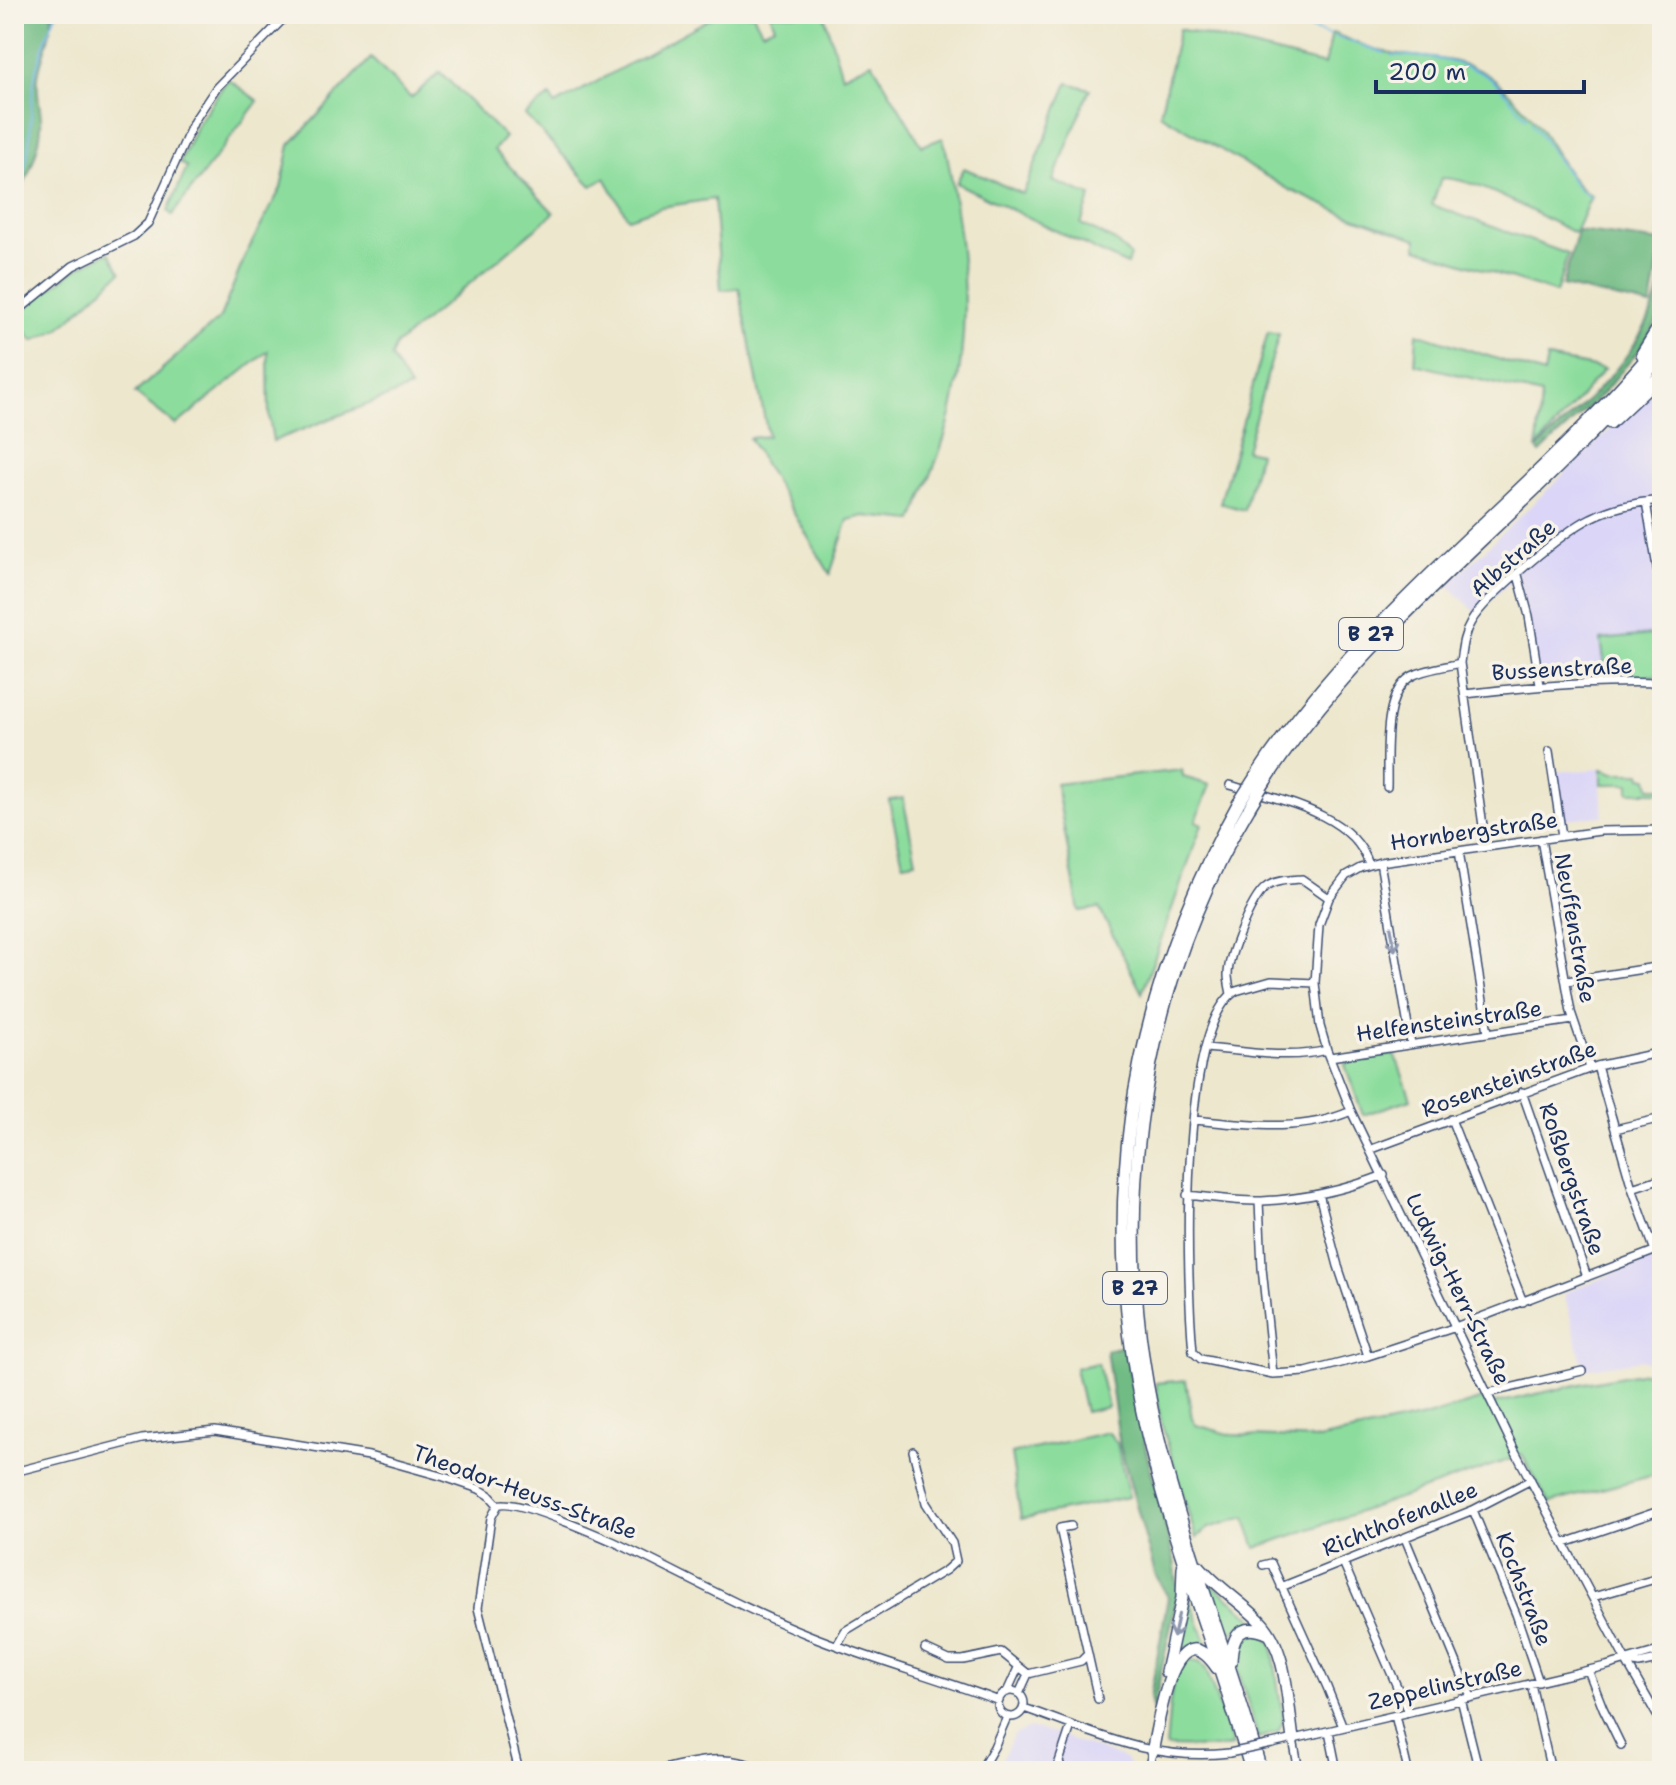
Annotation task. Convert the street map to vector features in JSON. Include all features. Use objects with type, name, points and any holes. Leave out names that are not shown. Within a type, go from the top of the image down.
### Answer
[{"type":"highway","points":[[1618,391],[1624,375],[1662,322]]},
{"type":"highway","name":"B 27","points":[[1261,1771],[1189,1560],[1144,1370],[1133,1265],[1136,1152],[1144,1090],[1170,981],[1244,806],[1301,714],[1365,639],[1618,391],[1662,340]]},
{"type":"highway","name":"B 27","points":[[1261,778],[1373,645],[1566,457],[1662,355]]},
{"type":"highway","points":[[1566,457],[1588,444],[1662,374]]},
{"type":"highway","name":"B 27","points":[[1189,1560],[1261,1621],[1270,1634],[1282,1668],[1293,1739]]},
{"type":"highway","name":"B 27","points":[[1166,1690],[1165,1673],[1189,1560]]},
{"type":"highway","name":"B 27","points":[[1251,1771],[1226,1673],[1237,1635],[1251,1629],[1270,1634]]},
{"type":"highway","name":"B 27","points":[[1152,1752],[1173,1667],[1185,1653],[1205,1655],[1226,1673]]},
{"type":"street","points":[[14,314],[73,266],[134,236],[148,223],[194,121],[216,88],[288,14]]},
{"type":"street","name":"Albstraße","points":[[1486,847],[1460,663],[1463,637],[1471,621],[1541,553],[1591,517],[1662,500]]},
{"type":"street","points":[[1646,502],[1662,597]]},
{"type":"street","points":[[1518,575],[1529,616],[1540,685]]},
{"type":"street","points":[[1387,787],[1391,705],[1399,688],[1411,677],[1460,663]]},
{"type":"street","name":"Bussenstraße","points":[[1465,694],[1605,681],[1662,683]]},
{"type":"street","points":[[1549,751],[1562,836]]},
{"type":"street","name":"Hornbergstraße","points":[[1230,785],[1318,814],[1358,842],[1369,865],[1615,829],[1662,830]]},
{"type":"street","name":"Neuffenstraße","points":[[1541,839],[1573,1020],[1594,1067],[1632,1188],[1658,1249]]},
{"type":"street","points":[[1459,851],[1488,1032]]},
{"type":"street","points":[[1380,862],[1411,1044]]},
{"type":"street","name":"Ludwig-Herr-Straße","points":[[1369,865],[1346,876],[1329,898],[1318,934],[1315,983],[1320,1026],[1329,1053],[1351,1111],[1531,1480],[1662,1724]]},
{"type":"street","points":[[1231,994],[1228,976],[1230,960],[1262,891],[1274,883],[1302,879],[1329,898]]},
{"type":"street","points":[[1567,981],[1662,966]]},
{"type":"street","points":[[1315,983],[1271,981],[1231,994],[1215,1018],[1206,1048],[1194,1120],[1187,1195],[1188,1295],[1193,1352],[1201,1359],[1273,1374],[1306,1372],[1457,1327],[1658,1249]]},
{"type":"street","name":"Helfensteinstraße","points":[[1206,1048],[1262,1053],[1329,1053],[1573,1020]]},
{"type":"street","name":"Rosensteinstraße","points":[[1372,1149],[1594,1067],[1662,1052]]},
{"type":"street","name":"Roßbergstraße","points":[[1522,1092],[1587,1277]]},
{"type":"street","points":[[1194,1120],[1282,1126],[1337,1117],[1351,1111]]},
{"type":"street","points":[[1615,1129],[1662,1118]]},
{"type":"street","points":[[1451,1119],[1523,1302]]},
{"type":"street","points":[[1187,1195],[1259,1201],[1319,1194],[1384,1175]]},
{"type":"street","points":[[1632,1188],[1662,1178]]},
{"type":"street","points":[[1319,1194],[1338,1266],[1368,1356]]},
{"type":"street","points":[[1259,1201],[1262,1268],[1273,1374]]},
{"type":"street","points":[[1488,1393],[1582,1371]]},
{"type":"street","name":"Theodor-Heuss-Straße","points":[[14,1472],[142,1439],[204,1431],[231,1432],[369,1456],[479,1489],[498,1505],[503,1502],[517,1505],[591,1532],[757,1613],[837,1645],[999,1701]]},
{"type":"street","points":[[837,1645],[845,1631],[956,1561],[952,1543],[926,1503],[913,1451]]},
{"type":"street","name":"Richthofenallee","points":[[1281,1587],[1473,1510],[1531,1480]]},
{"type":"street","points":[[498,1505],[491,1518],[478,1608],[519,1771]]},
{"type":"street","name":"Kochstraße","points":[[1473,1510],[1516,1614],[1535,1683],[1551,1771]]},
{"type":"street","points":[[1565,1543],[1662,1510]]},
{"type":"street","points":[[1071,1526],[1060,1528],[1098,1699]]},
{"type":"street","points":[[1405,1538],[1471,1697]]},
{"type":"street","points":[[1343,1562],[1408,1712]]},
{"type":"street","points":[[1263,1565],[1271,1563],[1343,1727]]},
{"type":"street","points":[[1593,1597],[1662,1577]]},
{"type":"street","points":[[925,1649],[949,1660],[1001,1652],[1028,1674],[1081,1661],[1088,1654]]},
{"type":"street","name":"Zeppelinstraße","points":[[1152,1752],[1229,1753],[1535,1683],[1662,1650]]},
{"type":"street","name":"Zeppelinstraße","points":[[1626,1661],[1639,1664],[1662,1659]]},
{"type":"street","points":[[1018,1668],[1007,1692],[999,1701],[1000,1710],[1007,1717],[1015,1717],[1024,1708]]},
{"type":"street","points":[[1588,1670],[1621,1745]]},
{"type":"street","points":[[1019,1694],[1028,1674]]},
{"type":"street","points":[[1007,1692],[1019,1694],[1023,1698],[1024,1708]]},
{"type":"street","points":[[1461,1699],[1479,1771]]},
{"type":"street","points":[[1024,1708],[1152,1752],[1148,1771]]},
{"type":"street","points":[[1395,1715],[1408,1771]]},
{"type":"street","points":[[980,1771],[1007,1717]]},
{"type":"street","points":[[1062,1771],[1059,1762],[1071,1726]]},
{"type":"street","points":[[1329,1731],[1337,1771]]},
{"type":"street","points":[[1293,1739],[1299,1771]]},
{"type":"street","points":[[656,1771],[714,1759],[738,1762],[763,1771]]},
{"type":"shaded area","points":[[1662,380],[1662,633],[1602,640],[1606,674],[1539,678],[1518,575],[1476,613],[1448,585]]},
{"type":"shaded area","points":[[1600,769],[1603,816],[1562,819],[1555,772]]},
{"type":"shaded area","points":[[1662,1255],[1662,1362],[1642,1360],[1584,1369],[1564,1293]]},
{"type":"shaded area","points":[[1029,1728],[1053,1733],[1126,1759],[1133,1771],[996,1771],[1015,1733]]},
{"type":"green space","points":[[14,14],[57,14],[52,16],[38,76],[41,127],[37,149],[14,199]]},
{"type":"green space","points":[[718,14],[753,14],[762,31],[775,26],[770,14],[824,14],[842,76],[872,62],[922,146],[943,138],[947,156],[959,235],[964,308],[958,381],[950,420],[913,521],[864,516],[848,520],[830,574],[749,438],[768,436],[739,288],[721,290],[714,199],[661,207],[628,218],[605,178],[592,186],[525,115],[550,96],[555,105]]},
{"type":"green space","points":[[1179,29],[1325,65],[1332,33],[1376,50],[1460,63],[1486,74],[1529,115],[1569,175],[1591,196],[1575,233],[1491,191],[1456,180],[1441,178],[1432,205],[1568,254],[1556,293],[1417,248],[1417,239],[1340,212],[1290,190],[1160,114]]},
{"type":"green space","points":[[371,58],[411,98],[440,72],[505,137],[494,150],[554,213],[396,345],[391,357],[410,388],[273,441],[269,416],[268,351],[176,425],[135,393],[220,318],[246,254],[281,188],[290,145]]},
{"type":"green space","points":[[228,79],[258,101],[172,215],[168,211],[187,167],[180,163],[198,123]]},
{"type":"green space","points":[[1068,83],[1090,89],[1053,181],[1091,196],[1081,224],[1115,241],[1130,255],[1127,265],[956,183],[964,168],[1023,194]]},
{"type":"green space","points":[[1578,231],[1662,242],[1651,306],[1562,286]]},
{"type":"green space","points":[[109,252],[121,272],[59,329],[33,341],[15,316],[76,269]]},
{"type":"green space","points":[[1662,276],[1662,313],[1640,349],[1602,394],[1540,453],[1537,449],[1596,392],[1631,350],[1656,302]]},
{"type":"green space","points":[[1268,332],[1279,334],[1246,450],[1259,453],[1244,510],[1220,503]]},
{"type":"green space","points":[[1417,333],[1544,374],[1547,358],[1604,369],[1537,448],[1541,395],[1415,364]]},
{"type":"green space","points":[[1659,634],[1661,671],[1654,676],[1606,674],[1601,640]]},
{"type":"green space","points":[[1602,769],[1614,773],[1641,773],[1642,777],[1648,778],[1650,788],[1662,788],[1662,792],[1629,792],[1629,784],[1602,784]]},
{"type":"green space","points":[[1182,770],[1183,777],[1210,785],[1196,821],[1202,824],[1142,993],[1099,908],[1079,911],[1056,784]]},
{"type":"green space","points":[[903,798],[916,861],[903,863],[889,800]]},
{"type":"green space","points":[[1395,1054],[1411,1099],[1363,1115],[1345,1065],[1349,1061]]},
{"type":"green space","points":[[1124,1346],[1174,1559],[1178,1592],[1153,1710],[1150,1697],[1168,1597],[1155,1574],[1120,1446],[1106,1350]]},
{"type":"green space","points":[[1098,1363],[1108,1407],[1085,1412],[1075,1368]]},
{"type":"green space","points":[[1662,1369],[1662,1473],[1549,1503],[1522,1455],[1256,1548],[1245,1517],[1209,1528],[1196,1538],[1160,1418],[1156,1383],[1186,1380],[1192,1419],[1196,1425],[1232,1435],[1318,1439],[1424,1417],[1483,1399],[1486,1404],[1497,1403]]},
{"type":"green space","points":[[1108,1432],[1117,1443],[1129,1497],[1021,1519],[1011,1454]]},
{"type":"green space","points":[[1204,1577],[1261,1625],[1243,1626],[1229,1637],[1219,1622]]},
{"type":"green space","points":[[1187,1591],[1209,1650],[1190,1646],[1173,1654]]},
{"type":"green space","points":[[1256,1632],[1272,1643],[1283,1721],[1278,1732],[1258,1738],[1235,1651],[1242,1637]]},
{"type":"green space","points":[[1186,1660],[1199,1662],[1206,1669],[1233,1746],[1166,1747],[1173,1687],[1180,1666]]},
{"type":"waterway","points":[[14,192],[21,180],[28,152],[36,72],[56,14]]},
{"type":"waterway","points":[[1261,14],[1330,35]]},
{"type":"waterway","points":[[1336,37],[1385,53]]},
{"type":"waterway","points":[[1391,55],[1433,58],[1475,70],[1498,85],[1527,118]]},
{"type":"waterway","points":[[1531,122],[1579,190],[1592,198]]}]
